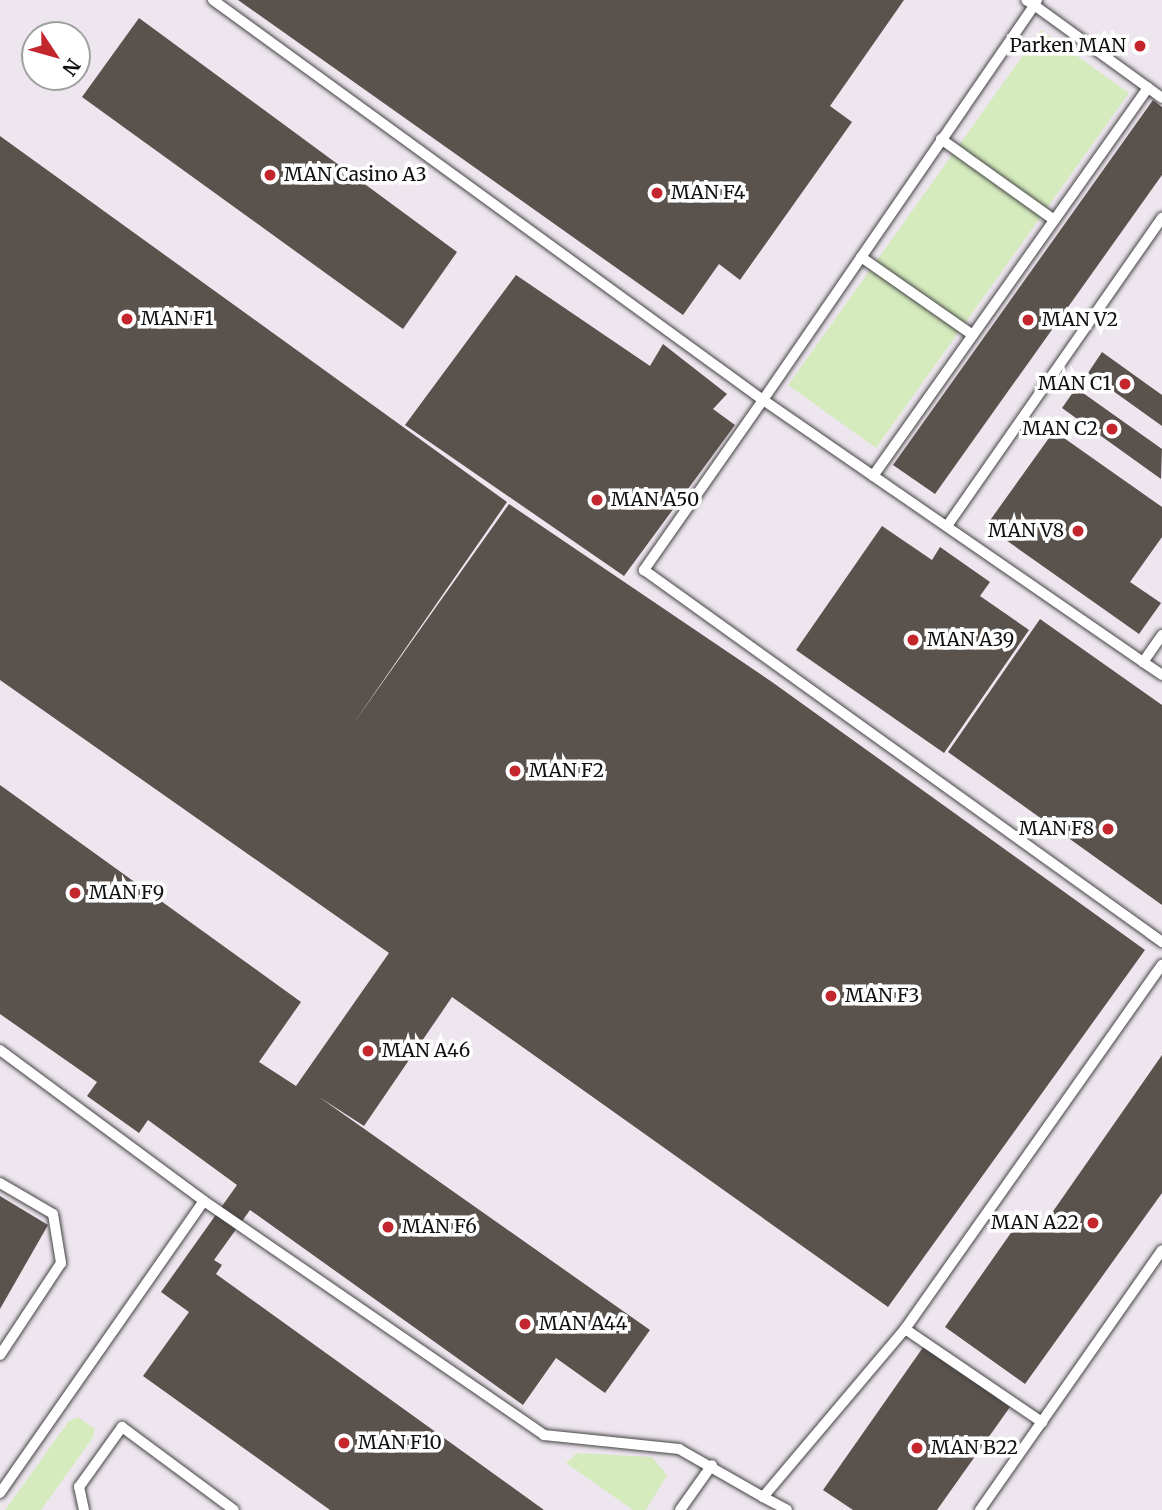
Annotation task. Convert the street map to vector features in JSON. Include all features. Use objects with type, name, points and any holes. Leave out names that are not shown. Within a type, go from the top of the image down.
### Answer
[{"type":"lane","points":[[213,0],[763,400],[1162,675]]},
{"type":"lane","points":[[1162,98],[1032,2],[861,257],[644,570],[1162,942]]},
{"type":"lane","points":[[873,476],[1148,88]]},
{"type":"lane","points":[[941,139],[1054,220]]},
{"type":"lane","points":[[947,526],[1162,218]]},
{"type":"lane","points":[[861,257],[973,335]]},
{"type":"lane","points":[[1143,662],[1162,635]]},
{"type":"lane","points":[[763,1497],[905,1329],[1162,965]]},
{"type":"lane","points":[[0,1050],[204,1201],[544,1435],[663,1445],[712,1465],[787,1510]]},
{"type":"lane","points":[[0,1183],[53,1214],[61,1263],[0,1355]]},
{"type":"lane","points":[[0,1493],[204,1201]]},
{"type":"lane","points":[[980,1510],[1162,1250]]},
{"type":"lane","points":[[905,1329],[1042,1422]]},
{"type":"lane","points":[[84,1510],[79,1487],[122,1427],[234,1510]]},
{"type":"lane","points":[[680,1510],[712,1465]]},
{"type":"shaded area","points":[[0,0],[1162,0],[1162,1510],[0,1510]]},
{"type":"green space","points":[[1041,30],[1129,93],[876,448],[788,385]]},
{"type":"green space","points":[[78,1417],[95,1429],[92,1439],[41,1510],[5,1510],[69,1421]]},
{"type":"green space","points":[[577,1453],[652,1457],[667,1475],[646,1510],[633,1510],[566,1463]]},
{"type":"building","name":"MAN F4","points":[[238,0],[904,0],[830,106],[852,122],[740,280],[719,264],[683,315]]},
{"type":"building","name":"MAN Casino A3","points":[[139,18],[457,252],[403,329],[82,97],[86,91],[91,91],[91,85]]},
{"type":"building","name":"MAN V2","points":[[1153,100],[1162,107],[1162,175],[935,494],[893,465]]},
{"type":"building","points":[[0,136],[507,502],[351,727],[509,504],[772,682],[1145,950],[888,1307],[452,997],[364,1126],[319,1097],[650,1330],[605,1393],[556,1358],[523,1405],[250,1210],[214,1260],[222,1265],[216,1274],[544,1510],[330,1510],[143,1376],[189,1312],[161,1292],[237,1185],[148,1120],[139,1133],[87,1096],[97,1082],[0,1014],[0,785],[301,1002],[259,1062],[296,1086],[389,953],[0,680]]},
{"type":"building","name":"MAN A50","points":[[516,275],[650,366],[663,344],[727,394],[713,409],[735,425],[624,576],[405,425]]},
{"type":"building","name":"MAN C1","points":[[1102,352],[1162,395],[1162,426],[1088,373]]},
{"type":"building","name":"MAN C2","points":[[1076,388],[1162,449],[1161,479],[1062,408]]},
{"type":"building","name":"MAN V8","points":[[1054,431],[1162,507],[1162,537],[1130,582],[1161,603],[1139,634],[986,526]]},
{"type":"building","name":"MAN A39","points":[[882,526],[932,560],[940,547],[990,582],[980,596],[1029,630],[944,753],[796,650]]},
{"type":"building","name":"MAN F8","points":[[1040,619],[1162,705],[1162,905],[948,752]]},
{"type":"building","name":"MAN A22","points":[[1162,1055],[1162,1193],[1025,1384],[945,1327],[1022,1217],[1040,1230]]},
{"type":"building","points":[[0,1196],[48,1225],[0,1309]]},
{"type":"building","name":"MAN B22","points":[[924,1346],[1010,1407],[937,1510],[853,1510],[823,1490]]},
{"type":"place","name":"Parken MAN","points":[[1140,46]]},
{"type":"place","name":"MAN Casino A3","points":[[270,175]]},
{"type":"place","name":"MAN F4","points":[[657,193]]},
{"type":"place","name":"MAN F1","points":[[127,319]]},
{"type":"place","name":"MAN V2","points":[[1028,320]]},
{"type":"place","name":"MAN C1","points":[[1125,384]]},
{"type":"place","name":"MAN C2","points":[[1112,429]]},
{"type":"place","name":"MAN A50","points":[[597,500]]},
{"type":"place","name":"MAN V8","points":[[1078,531]]},
{"type":"place","name":"MAN A39","points":[[913,640]]},
{"type":"place","name":"MAN F2","points":[[515,771]]},
{"type":"place","name":"MAN F8","points":[[1108,829]]},
{"type":"place","name":"MAN F9","points":[[75,893]]},
{"type":"place","name":"MAN F3","points":[[831,996]]},
{"type":"place","name":"MAN A46","points":[[368,1051]]},
{"type":"place","name":"MAN A22","points":[[1093,1223]]},
{"type":"place","name":"MAN F6","points":[[388,1227]]},
{"type":"place","name":"MAN A44","points":[[525,1324]]},
{"type":"place","name":"MAN F10","points":[[344,1443]]},
{"type":"place","name":"MAN B22","points":[[917,1448]]}]
